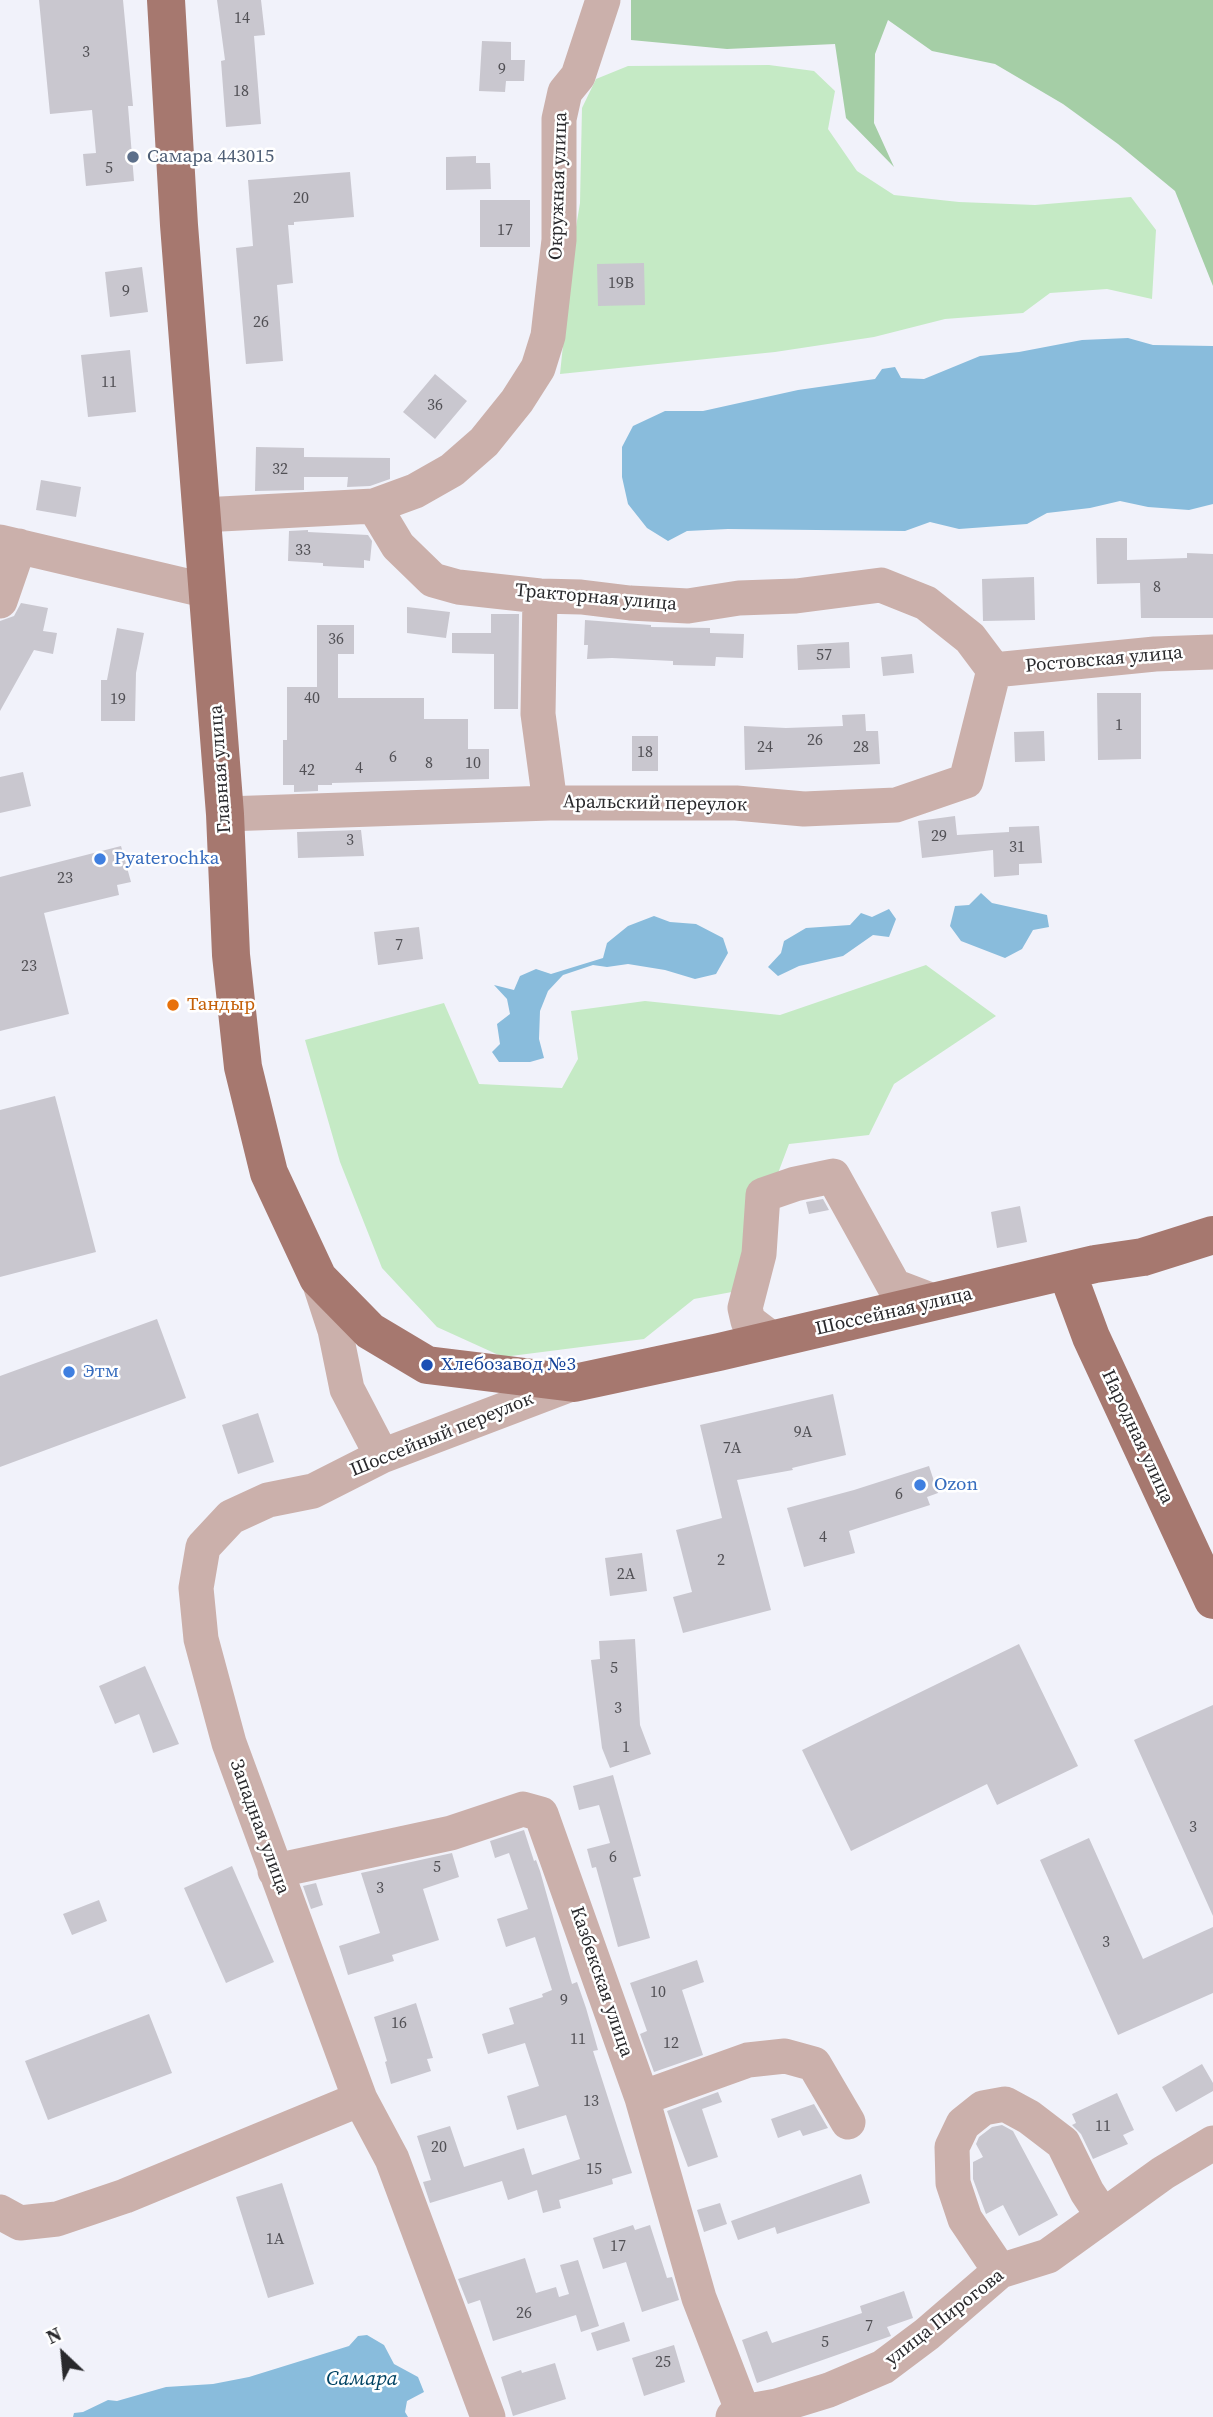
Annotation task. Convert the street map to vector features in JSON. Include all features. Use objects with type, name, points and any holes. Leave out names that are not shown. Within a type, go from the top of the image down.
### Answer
[{"type":"main road","name":"Главная улица","points":[[166,0],[179,225],[225,814],[231,955],[243,1066],[269,1173],[317,1278],[370,1331],[427,1366],[574,1383]]},
{"type":"main road","name":"Шоссейная улица","points":[[574,1383],[773,1340],[1095,1264],[1143,1257],[1213,1235]]},
{"type":"main road","name":"Народная улица","points":[[1067,1272],[1091,1338],[1213,1600]]},
{"type":"street","name":"Окружная улица","points":[[374,506],[415,491],[452,470],[484,442],[517,401],[538,368],[548,336],[559,240],[559,119],[565,92],[578,76],[603,0]]},
{"type":"street","points":[[202,515],[374,506]]},
{"type":"street","name":"Тракторная улица","points":[[374,506],[398,546],[433,580],[458,587],[540,596],[688,606],[739,598],[796,596],[881,584],[926,603],[970,638],[995,670]]},
{"type":"street","points":[[0,601],[10,544],[208,591]]},
{"type":"street","points":[[540,596],[538,714],[550,803]]},
{"type":"street","name":"Ростовская улица","points":[[995,670],[1155,654],[1213,652]]},
{"type":"street","name":"Аральский переулок","points":[[225,814],[550,803],[736,803],[804,809],[896,805],[966,780],[995,670]]},
{"type":"street","points":[[773,1340],[748,1321],[746,1308],[760,1254],[762,1195],[795,1184],[833,1176],[894,1286],[936,1302]]},
{"type":"street","points":[[317,1278],[335,1330],[347,1389],[382,1456]]},
{"type":"street","name":"Шоссейный переулок","points":[[203,1547],[230,1517],[268,1500],[313,1492],[382,1456],[574,1383]]},
{"type":"street","name":"Западная улица","points":[[203,1547],[195,1588],[201,1639],[229,1743],[360,2099],[392,2159],[488,2417]]},
{"type":"street","name":"Казбекская улица","points":[[275,1871],[451,1833],[523,1808],[541,1814],[642,2098],[699,2298],[738,2415]]},
{"type":"street","points":[[642,2098],[748,2060],[785,2056],[814,2064],[848,2122]]},
{"type":"street","points":[[0,2212],[20,2223],[57,2219],[125,2196],[360,2099]]},
{"type":"street","points":[[1000,2271],[965,2219],[953,2183],[952,2147],[963,2124],[983,2108],[1005,2104],[1029,2117],[1063,2143],[1087,2192],[1103,2216]]},
{"type":"street","name":"улица Пирогова","points":[[738,2415],[830,2390],[883,2367],[927,2334],[1000,2271],[1048,2256],[1163,2173],[1213,2143]]},
{"type":"green space","points":[[631,0],[1213,0],[1213,286],[1175,191],[1118,144],[1063,104],[995,64],[932,51],[888,20],[875,54],[874,123],[894,167],[846,118],[835,44],[727,49],[631,40]]},
{"type":"green space","points":[[769,65],[814,71],[835,91],[828,129],[857,171],[894,195],[959,202],[1035,205],[1131,197],[1156,230],[1152,299],[1107,289],[1050,293],[1023,313],[945,319],[874,337],[775,352],[560,374],[580,203],[582,108],[596,79],[628,66]]},
{"type":"green space","points":[[926,965],[996,1016],[894,1084],[869,1135],[789,1144],[763,1213],[759,1287],[694,1299],[644,1339],[503,1357],[437,1327],[382,1268],[340,1162],[305,1040],[444,1003],[479,1084],[562,1088],[578,1059],[571,1011],[645,1001],[780,1015]]},
{"type":"water","points":[[1128,338],[1153,345],[1213,346],[1213,504],[1189,510],[1148,507],[1120,501],[1047,513],[1027,524],[959,529],[930,522],[905,531],[728,529],[687,531],[668,541],[647,528],[628,504],[622,477],[622,447],[633,426],[665,411],[703,411],[798,390],[875,379],[882,369],[895,367],[901,378],[924,379],[980,356],[1082,340]]},
{"type":"water","points":[[981,893],[992,903],[1047,915],[1049,927],[1033,930],[1022,949],[1005,958],[961,941],[950,926],[955,906],[969,905]]},
{"type":"water","points":[[889,909],[896,919],[889,937],[873,935],[843,956],[799,966],[778,976],[768,967],[781,953],[784,941],[806,928],[850,925],[861,913],[872,917]]},
{"type":"water","points":[[654,916],[670,922],[696,924],[723,938],[728,953],[716,974],[695,979],[665,970],[628,964],[607,967],[593,965],[563,975],[548,991],[540,1011],[539,1039],[544,1058],[530,1062],[499,1062],[492,1052],[500,1044],[497,1024],[510,1014],[507,999],[494,985],[514,990],[520,976],[536,969],[551,974],[603,958],[607,943],[628,926]]},
{"type":"water","name":"Самара","points":[[367,2335],[384,2345],[394,2364],[418,2377],[424,2392],[407,2401],[405,2412],[408,2417],[73,2417],[74,2413],[83,2412],[108,2400],[117,2401],[166,2387],[213,2384],[249,2377],[349,2346],[358,2336]]},
{"type":"building","points":[[39,0],[123,0],[133,106],[128,106],[134,181],[86,186],[83,154],[96,153],[92,110],[50,114]]},
{"type":"building","points":[[217,0],[261,0],[265,35],[254,36],[261,124],[226,127],[221,61],[225,60]]},
{"type":"building","points":[[482,41],[511,42],[511,60],[525,60],[524,81],[506,81],[505,92],[479,91]]},
{"type":"building","points":[[476,156],[476,163],[490,163],[491,189],[446,190],[446,157]]},
{"type":"building","points":[[350,172],[354,217],[294,222],[294,225],[288,225],[293,283],[277,285],[283,361],[246,364],[236,248],[253,246],[248,180]]},
{"type":"building","points":[[480,200],[530,200],[530,247],[480,247]]},
{"type":"building","points":[[644,263],[645,305],[598,306],[597,264]]},
{"type":"building","points":[[142,267],[148,312],[110,317],[105,272]]},
{"type":"building","points":[[130,350],[136,412],[88,417],[81,355]]},
{"type":"building","points":[[435,374],[467,401],[435,439],[403,412]]},
{"type":"building","points":[[256,447],[304,448],[304,457],[390,458],[390,479],[370,486],[347,487],[348,477],[304,477],[304,490],[255,491]]},
{"type":"building","points":[[41,480],[81,487],[76,517],[36,510]]},
{"type":"building","points":[[289,531],[368,535],[372,541],[370,561],[364,560],[364,568],[288,561]]},
{"type":"building","points":[[1096,538],[1127,538],[1127,560],[1187,558],[1187,553],[1213,554],[1213,618],[1141,618],[1140,583],[1097,584]]},
{"type":"building","points":[[1034,577],[1035,620],[983,621],[982,579]]},
{"type":"building","points":[[21,603],[48,608],[43,631],[57,633],[53,654],[34,650],[0,711],[0,621],[14,616]]},
{"type":"building","points":[[407,607],[450,612],[446,638],[407,633]]},
{"type":"building","points":[[491,614],[519,614],[518,709],[494,709],[494,654],[452,653],[452,633],[491,633]]},
{"type":"building","points":[[585,620],[651,627],[710,628],[710,633],[744,634],[743,658],[716,657],[715,666],[673,665],[673,661],[587,659],[588,645],[584,645]]},
{"type":"building","points":[[317,625],[354,625],[354,654],[338,654],[338,698],[424,698],[424,719],[468,719],[468,749],[489,749],[489,779],[332,783],[318,785],[318,791],[294,792],[294,785],[283,785],[283,740],[287,740],[287,687],[317,687]]},
{"type":"building","points":[[117,628],[144,633],[136,673],[135,721],[101,721],[101,680],[107,680]]},
{"type":"building","points":[[849,642],[850,668],[798,670],[797,645]]},
{"type":"building","points":[[912,654],[914,673],[883,676],[881,657]]},
{"type":"building","points":[[1097,693],[1141,693],[1141,759],[1098,760]]},
{"type":"building","points":[[865,714],[866,731],[878,731],[880,764],[745,770],[744,726],[843,726],[842,715]]},
{"type":"building","points":[[1044,731],[1045,761],[1015,762],[1014,732]]},
{"type":"building","points":[[632,736],[658,736],[658,771],[632,771]]},
{"type":"building","points":[[23,772],[31,806],[0,813],[0,777]]},
{"type":"building","points":[[955,816],[957,835],[1009,832],[1009,827],[1039,826],[1042,863],[1019,864],[1019,875],[994,877],[993,850],[922,858],[918,821]]},
{"type":"building","points":[[361,830],[364,856],[298,858],[297,832]]},
{"type":"building","points":[[121,846],[131,882],[117,885],[119,895],[44,913],[69,1014],[0,1031],[0,877]]},
{"type":"building","points":[[419,927],[423,959],[378,965],[374,932]]},
{"type":"building","points":[[55,1096],[96,1252],[0,1277],[0,1110]]},
{"type":"building","points":[[823,1199],[829,1210],[809,1214],[806,1202]]},
{"type":"building","points":[[1020,1206],[1027,1242],[997,1248],[991,1212]]},
{"type":"building","points":[[157,1319],[186,1398],[0,1467],[0,1376]]},
{"type":"building","points":[[833,1394],[846,1455],[792,1468],[793,1470],[737,1480],[771,1610],[683,1633],[673,1597],[692,1592],[676,1530],[722,1518],[700,1425]]},
{"type":"building","points":[[258,1413],[274,1462],[238,1474],[222,1425]]},
{"type":"building","points":[[929,1466],[938,1493],[927,1497],[930,1505],[849,1531],[855,1553],[804,1567],[787,1508]]},
{"type":"building","points":[[642,1553],[647,1591],[610,1596],[605,1558]]},
{"type":"building","points":[[635,1639],[640,1725],[651,1754],[610,1768],[602,1748],[591,1660],[600,1659],[599,1641]]},
{"type":"building","points":[[1019,1644],[1078,1766],[997,1805],[987,1784],[851,1851],[802,1750]]},
{"type":"building","points":[[145,1666],[179,1744],[153,1753],[139,1714],[115,1724],[99,1686]]},
{"type":"building","points":[[1213,1705],[1213,1916],[1134,1740]]},
{"type":"building","points":[[613,1775],[641,1876],[633,1878],[650,1938],[618,1947],[596,1867],[592,1868],[587,1849],[610,1843],[599,1805],[579,1810],[573,1786]]},
{"type":"building","points":[[524,1830],[540,1871],[572,1984],[577,1982],[586,2008],[598,2050],[593,2051],[632,2173],[612,2179],[613,2184],[559,2200],[561,2208],[543,2213],[537,2190],[508,2200],[502,2181],[430,2203],[423,2182],[431,2180],[417,2136],[450,2126],[464,2167],[524,2148],[532,2175],[580,2159],[566,2115],[517,2130],[507,2096],[539,2086],[525,2043],[488,2054],[482,2034],[514,2024],[509,2008],[543,1997],[542,1994],[552,1990],[535,1937],[506,1947],[497,1919],[528,1909],[509,1853],[495,1858],[490,1841]]},
{"type":"building","points":[[1089,1838],[1143,1959],[1213,1927],[1213,1993],[1118,2035],[1040,1860]]},
{"type":"building","points":[[452,1853],[459,1877],[423,1889],[439,1940],[392,1955],[394,1961],[348,1975],[339,1946],[380,1933],[361,1873]]},
{"type":"building","points":[[232,1866],[274,1962],[226,1983],[184,1888]]},
{"type":"building","points":[[316,1883],[323,1905],[311,1909],[303,1886]]},
{"type":"building","points":[[99,1900],[107,1921],[72,1935],[63,1914]]},
{"type":"building","points":[[697,1960],[704,1982],[682,1990],[703,2055],[654,2072],[640,2034],[647,2031],[630,1983]]},
{"type":"building","points":[[416,2003],[433,2058],[427,2059],[431,2071],[391,2084],[374,2017]]},
{"type":"building","points":[[149,2014],[172,2073],[48,2120],[25,2061]]},
{"type":"building","points":[[1202,2064],[1213,2083],[1213,2091],[1176,2112],[1162,2087]]},
{"type":"building","points":[[718,2092],[722,2102],[702,2109],[718,2157],[688,2167],[667,2111]]},
{"type":"building","points":[[1117,2093],[1134,2130],[1123,2135],[1128,2144],[1093,2159],[1081,2134],[1072,2125],[1076,2123],[1072,2114]]},
{"type":"building","points":[[814,2104],[828,2128],[803,2136],[800,2130],[778,2138],[771,2119]]},
{"type":"building","points":[[1002,2125],[1013,2131],[1058,2215],[1019,2236],[1003,2205],[986,2214],[973,2179],[973,2162],[983,2157],[976,2144],[979,2137],[992,2127]]},
{"type":"building","points":[[861,2174],[870,2203],[777,2234],[775,2227],[738,2240],[731,2221]]},
{"type":"building","points":[[282,2183],[314,2284],[268,2298],[236,2197]]},
{"type":"building","points":[[720,2203],[727,2224],[704,2232],[697,2210]]},
{"type":"building","points":[[633,2225],[635,2230],[650,2225],[667,2278],[672,2277],[679,2300],[642,2312],[626,2262],[603,2269],[593,2238]]},
{"type":"building","points":[[525,2258],[536,2293],[556,2287],[559,2297],[569,2294],[560,2265],[578,2260],[599,2326],[581,2332],[576,2315],[493,2341],[480,2300],[468,2304],[458,2279]]},
{"type":"building","points":[[904,2291],[913,2318],[887,2327],[891,2336],[757,2383],[742,2340],[767,2331],[772,2343],[862,2313],[860,2306]]},
{"type":"building","points":[[624,2322],[630,2341],[597,2351],[591,2333]]},
{"type":"building","points":[[674,2345],[685,2382],[644,2396],[632,2358]]},
{"type":"building","points":[[555,2363],[566,2399],[513,2416],[501,2377]]},
{"type":"place","name":"Самара 443015","points":[[133,157]]},
{"type":"place","name":"Pyaterochka","points":[[100,859]]},
{"type":"place","name":"Тандыр","points":[[173,1005]]},
{"type":"place","name":"Хлебозавод №3","points":[[427,1365]]},
{"type":"place","name":"Этм","points":[[69,1372]]},
{"type":"place","name":"Ozon","points":[[920,1485]]}]
